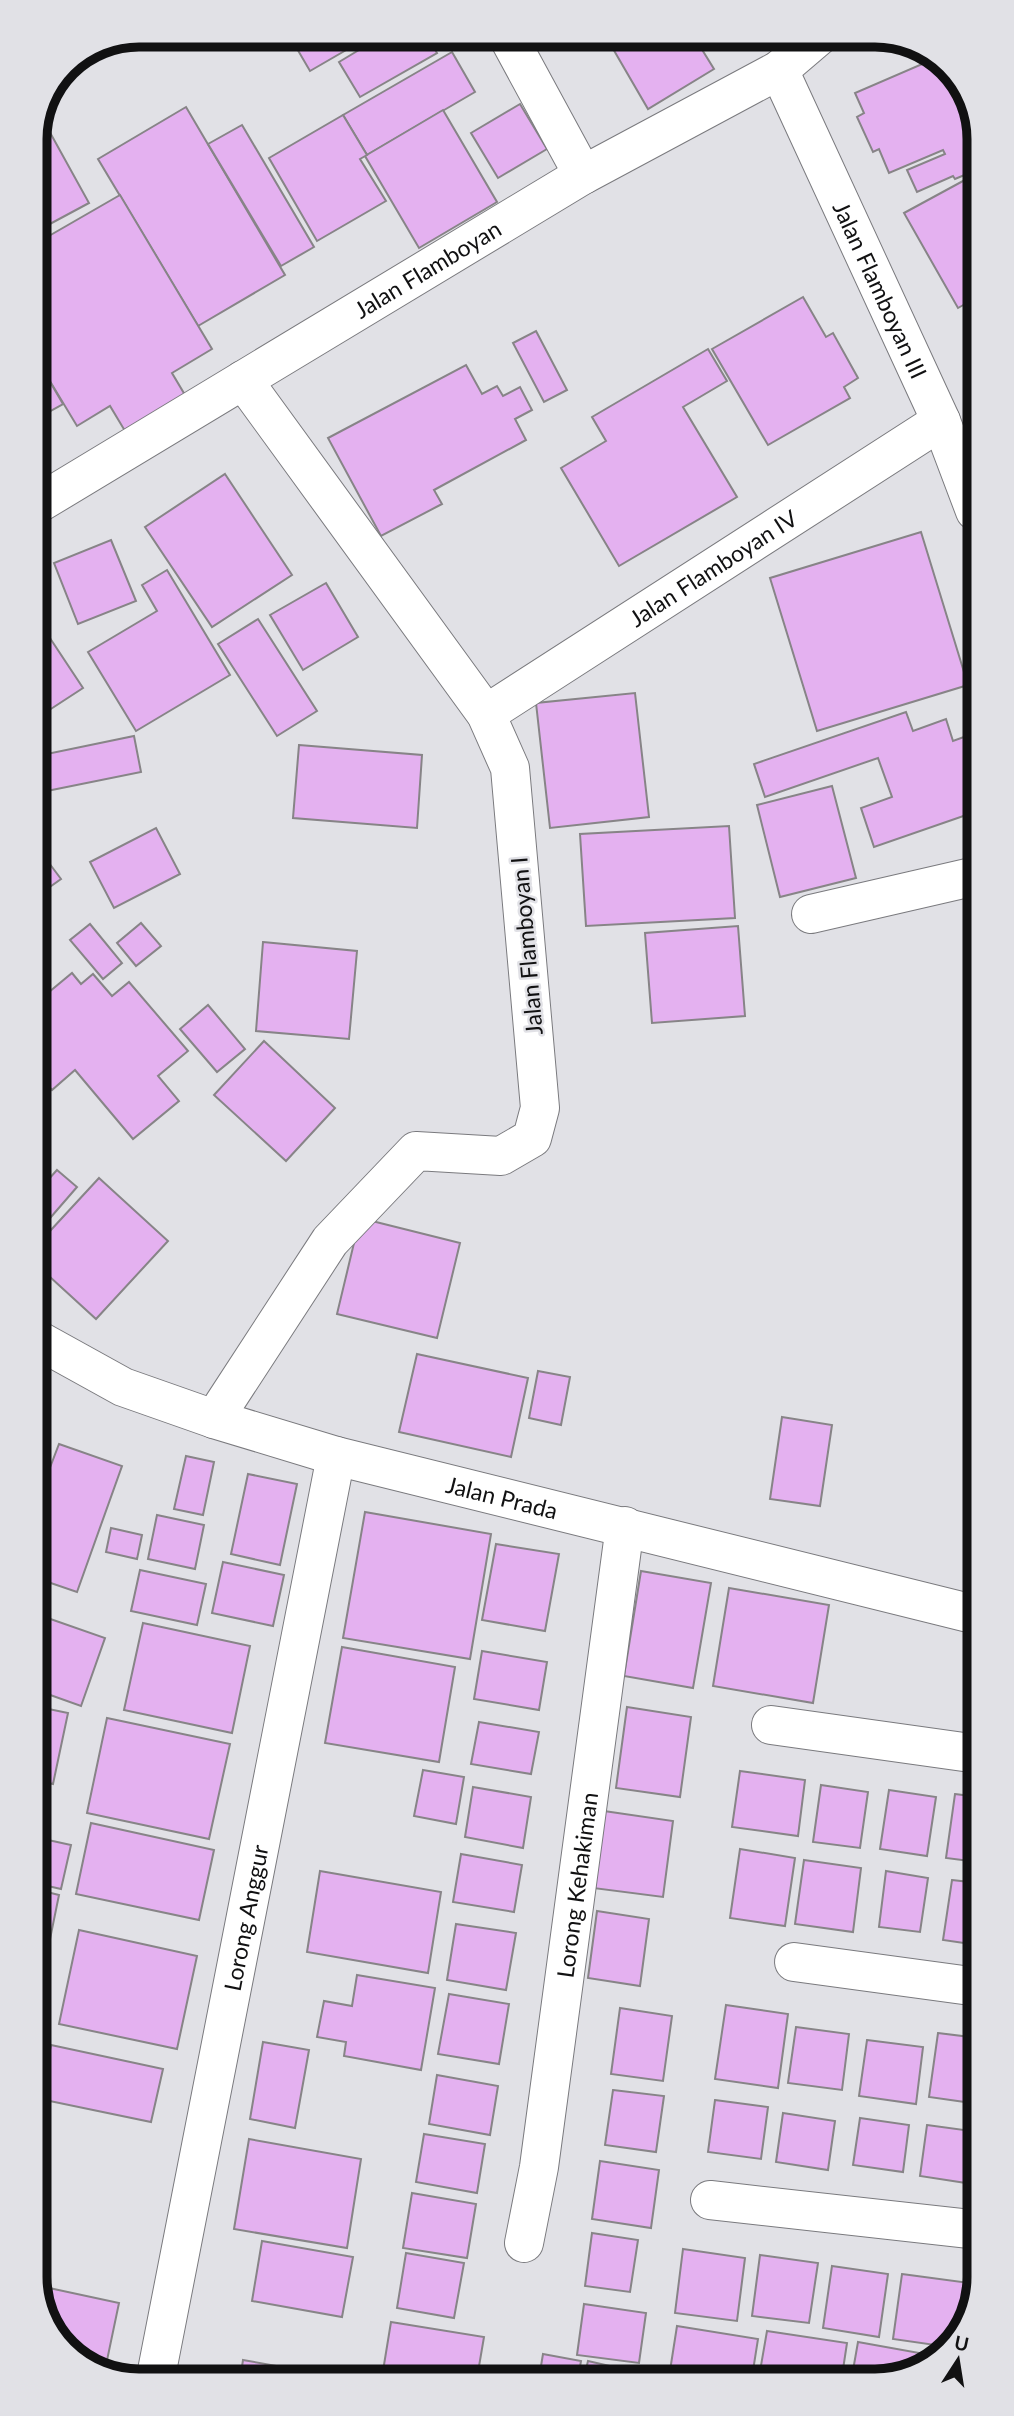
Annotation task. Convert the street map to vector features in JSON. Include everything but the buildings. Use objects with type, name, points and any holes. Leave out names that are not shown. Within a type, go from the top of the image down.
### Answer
[{"type":"street","points":[[514,47],[583,174]]},
{"type":"street","name":"Jalan Flamboyan","points":[[47,498],[583,174],[779,70],[806,47]]},
{"type":"street","name":"Jalan Flamboyan III","points":[[779,70],[941,421],[967,490]]},
{"type":"street","name":"Jalan Flamboyan I","points":[[214,1419],[330,1241],[416,1151],[501,1156],[532,1138],[540,1108],[510,768],[486,714],[243,380]]},
{"type":"street","name":"Jalan Flamboyan IV","points":[[486,714],[941,421]]},
{"type":"street","points":[[811,914],[967,878]]},
{"type":"street","name":"Jalan Prada","points":[[47,1345],[123,1387],[214,1419],[336,1455],[967,1612]]},
{"type":"street","name":"Lorong Anggur","points":[[157,2369],[336,1455]]},
{"type":"street","name":"Lorong Kehakiman","points":[[524,2243],[539,2167],[625,1526]]},
{"type":"street","points":[[771,1725],[967,1752]]},
{"type":"street","points":[[794,1962],[967,1986]]},
{"type":"street","points":[[710,2200],[967,2229]]}]
